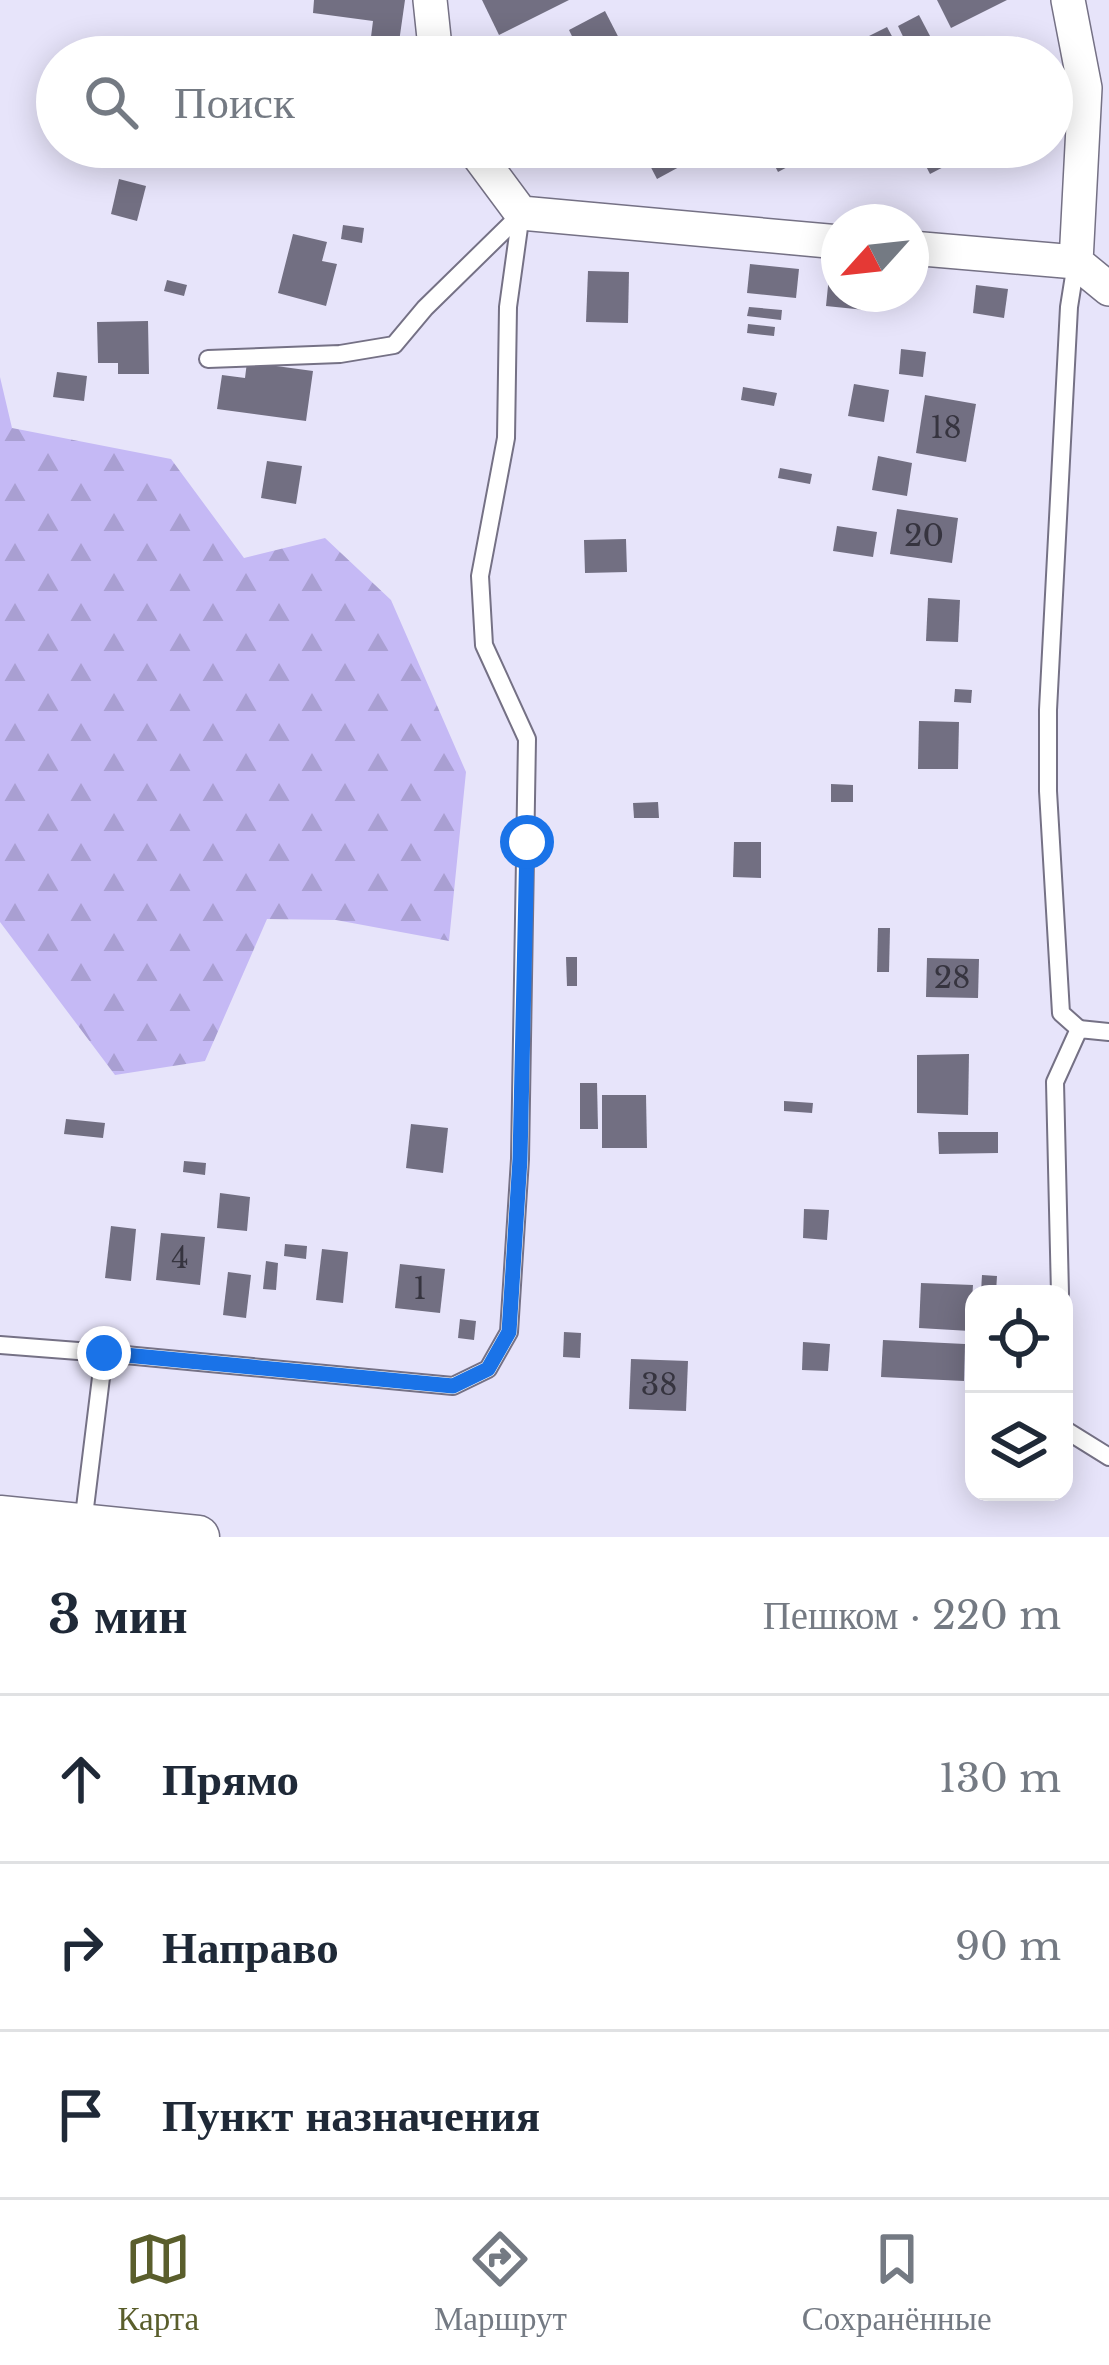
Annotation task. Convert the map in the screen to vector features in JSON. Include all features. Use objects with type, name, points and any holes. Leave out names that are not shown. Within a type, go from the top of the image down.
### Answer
[{"type":"street","points":[[430,0],[434,36]]},
{"type":"street","points":[[1068,0],[1085,88],[1076,262]]},
{"type":"street","points":[[488,168],[521,213],[821,240]]},
{"type":"street","points":[[929,250],[1076,262],[1109,289]]},
{"type":"street","points":[[0,1517],[198,1537]]},
{"type":"lane","points":[[208,358],[340,354],[394,345],[521,213]]},
{"type":"lane","points":[[0,1345],[453,1386],[488,1369],[509,1332],[520,1159],[527,739],[484,645],[480,576],[506,438],[508,307],[521,213]]},
{"type":"lane","points":[[1076,262],[1050,663],[1048,791],[1061,1013],[1079,1029],[1109,1032]]},
{"type":"lane","points":[[1060,1285],[1054,1082],[1079,1029]]},
{"type":"lane","points":[[83,1525],[104,1353]]},
{"type":"lane","points":[[1073,1434],[1109,1456]]},
{"type":"green space","points":[[0,377],[12,428],[171,459],[244,558],[325,538],[391,600],[466,772],[449,941],[336,920],[267,919],[205,1061],[115,1075],[0,922]]},
{"type":"building","points":[[314,0],[405,0],[400,36],[371,36],[373,21],[313,13]]},
{"type":"building","points":[[482,0],[569,0],[499,35]]},
{"type":"building","points":[[937,0],[1007,0],[951,28]]},
{"type":"building","points":[[605,11],[618,36],[572,36],[569,30]]},
{"type":"building","points":[[919,15],[930,36],[903,36],[898,26]]},
{"type":"building","points":[[887,27],[892,36],[869,36]]},
{"type":"building","points":[[651,168],[677,168],[657,179]]},
{"type":"building","points":[[119,179],[146,186],[137,221],[111,214]]},
{"type":"building","points":[[343,225],[364,228],[362,243],[341,239]]},
{"type":"building","points":[[293,234],[327,242],[322,261],[337,264],[326,306],[278,293]]},
{"type":"building","points":[[750,264],[799,269],[796,298],[747,293]]},
{"type":"building","points":[[588,271],[629,272],[628,323],[586,322]]},
{"type":"building","points":[[167,280],[187,285],[184,296],[164,291]]},
{"type":"building","points":[[976,285],[1008,289],[1004,318],[973,313]]},
{"type":"building","points":[[749,307],[782,310],[781,320],[747,316]]},
{"type":"building","points":[[148,321],[149,374],[118,374],[118,363],[98,363],[97,322]]},
{"type":"building","points":[[748,324],[775,327],[774,336],[747,333]]},
{"type":"building","points":[[901,349],[926,352],[923,377],[899,374]]},
{"type":"building","points":[[247,362],[313,371],[306,421],[217,409],[222,375],[245,378]]},
{"type":"building","points":[[57,372],[87,376],[84,401],[53,397]]},
{"type":"building","points":[[854,384],[889,390],[884,422],[848,416]]},
{"type":"building","points":[[743,387],[777,393],[774,406],[741,400]]},
{"type":"building","points":[[925,395],[976,404],[966,462],[916,453]]},
{"type":"building","points":[[878,456],[912,463],[907,496],[872,490]]},
{"type":"building","points":[[267,461],[302,466],[296,504],[261,498]]},
{"type":"building","points":[[780,468],[812,474],[810,484],[778,478]]},
{"type":"building","points":[[897,509],[958,518],[952,563],[890,554]]},
{"type":"building","points":[[837,526],[877,532],[873,557],[833,551]]},
{"type":"building","points":[[626,539],[627,572],[585,573],[584,540]]},
{"type":"building","points":[[928,598],[960,600],[958,642],[926,641]]},
{"type":"building","points":[[955,689],[972,690],[971,703],[954,702]]},
{"type":"building","points":[[919,721],[959,722],[958,769],[918,769]]},
{"type":"building","points":[[831,784],[853,785],[853,802],[831,802]]},
{"type":"building","points":[[658,802],[659,818],[634,818],[633,803]]},
{"type":"building","points":[[734,842],[761,842],[761,878],[733,877]]},
{"type":"building","points":[[878,928],[890,928],[889,972],[877,972]]},
{"type":"building","points":[[566,957],[577,957],[577,986],[567,986]]},
{"type":"building","points":[[927,958],[979,959],[978,998],[926,997]]},
{"type":"building","points":[[969,1054],[968,1115],[917,1113],[917,1055]]},
{"type":"building","points":[[580,1083],[597,1083],[598,1129],[580,1129]]},
{"type":"building","points":[[602,1095],[646,1095],[647,1148],[602,1148]]},
{"type":"building","points":[[784,1101],[813,1103],[812,1113],[784,1111]]},
{"type":"building","points":[[66,1119],[105,1123],[103,1138],[64,1134]]},
{"type":"building","points":[[411,1124],[448,1128],[443,1173],[406,1168]]},
{"type":"building","points":[[938,1132],[998,1132],[998,1153],[939,1154]]},
{"type":"building","points":[[184,1161],[206,1163],[205,1175],[183,1172]]},
{"type":"building","points":[[220,1193],[250,1197],[247,1231],[217,1228]]},
{"type":"building","points":[[804,1209],[829,1210],[827,1240],[803,1238]]},
{"type":"building","points":[[111,1226],[136,1229],[131,1281],[105,1278]]},
{"type":"building","points":[[161,1233],[205,1237],[200,1285],[156,1280]]},
{"type":"building","points":[[285,1244],[307,1246],[306,1259],[284,1256]]},
{"type":"building","points":[[322,1249],[348,1252],[343,1303],[316,1300]]},
{"type":"building","points":[[266,1261],[278,1263],[276,1290],[263,1289]]},
{"type":"building","points":[[400,1264],[445,1269],[440,1313],[395,1308]]},
{"type":"building","points":[[228,1272],[251,1275],[246,1318],[223,1315]]},
{"type":"building","points":[[982,1275],[997,1276],[996,1285],[981,1285]]},
{"type":"building","points":[[921,1283],[973,1285],[965,1285],[965,1331],[919,1328]]},
{"type":"building","points":[[460,1319],[476,1321],[474,1340],[458,1338]]},
{"type":"building","points":[[564,1332],[581,1333],[580,1358],[563,1357]]},
{"type":"building","points":[[883,1340],[965,1344],[964,1381],[881,1377]]},
{"type":"building","points":[[803,1342],[830,1344],[828,1371],[802,1370]]},
{"type":"building","points":[[631,1359],[688,1361],[686,1411],[629,1409]]},
{"type":"route","points":[[104,1353],[453,1386],[488,1369],[509,1332],[520,1159],[527,842]]}]
